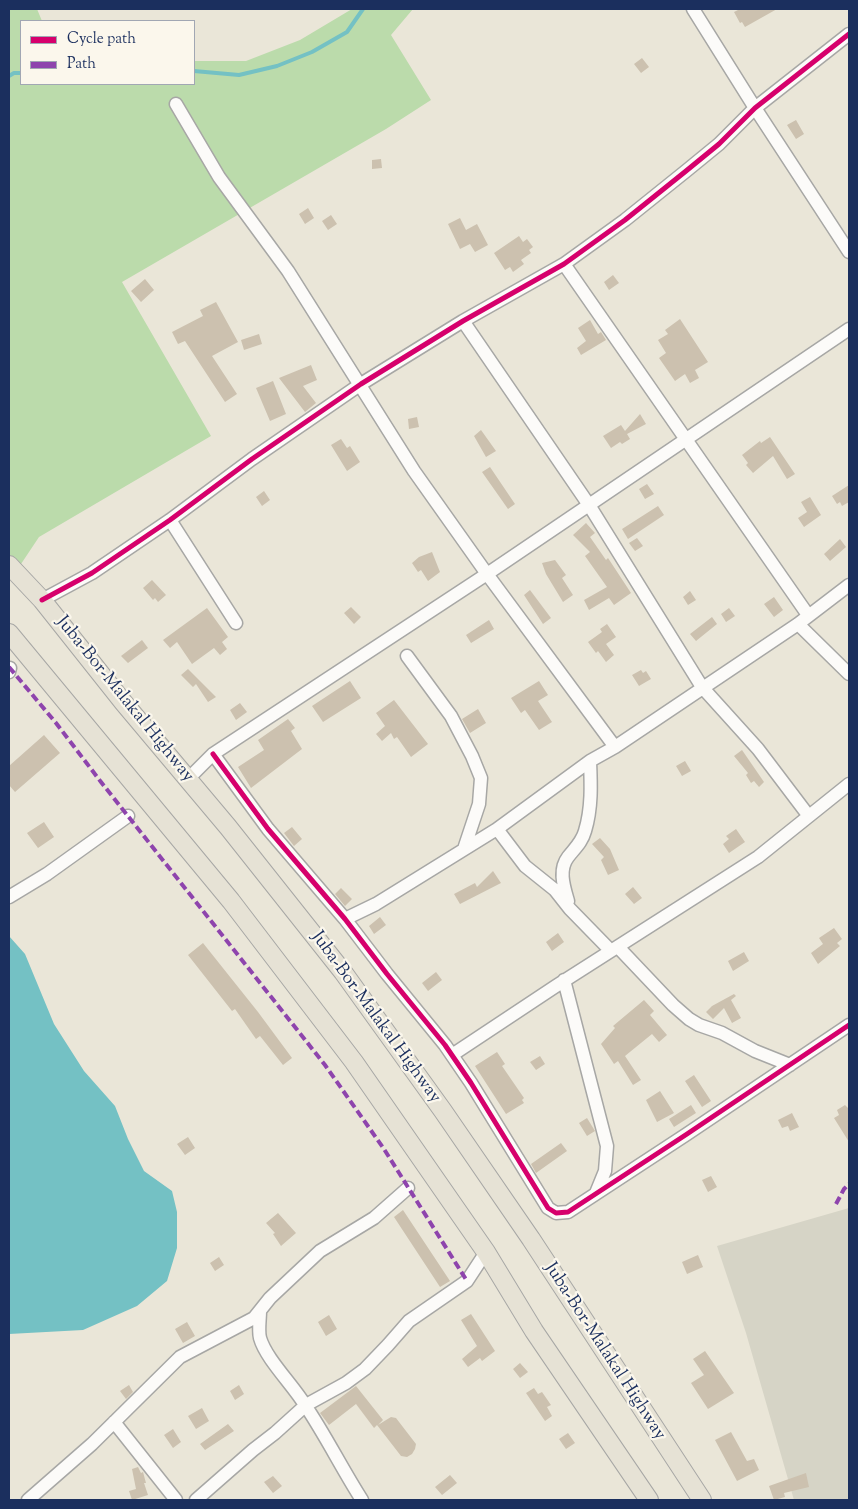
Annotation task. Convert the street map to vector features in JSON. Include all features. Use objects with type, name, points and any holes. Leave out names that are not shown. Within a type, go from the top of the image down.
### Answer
[{"type":"highway","name":"Juba-Bor-Malakal Highway","points":[[9,565],[42,600],[343,972],[438,1104],[530,1239],[702,1500]]},
{"type":"highway","points":[[9,632],[231,901],[354,1062],[486,1252],[534,1331],[649,1500]]},
{"type":"street","points":[[693,9],[849,252]]},
{"type":"street","points":[[42,600],[92,572],[170,520],[252,458],[361,384],[463,321],[564,264],[625,220],[686,171],[718,144],[755,108],[849,34]]},
{"type":"street","points":[[176,104],[219,177],[288,271],[361,384],[414,471],[487,574],[615,747]]},
{"type":"street","points":[[564,264],[808,615]]},
{"type":"street","points":[[463,321],[589,505],[702,687],[758,749],[808,815]]},
{"type":"street","points":[[188,779],[213,754],[487,574],[849,329]]},
{"type":"street","points":[[170,520],[236,622]]},
{"type":"street","points":[[345,919],[376,904],[497,829],[590,761],[615,747],[798,624],[849,585]]},
{"type":"street","points":[[798,624],[849,674]]},
{"type":"street","points":[[407,656],[451,716],[481,778],[479,804],[464,849]]},
{"type":"street","points":[[213,754],[268,829],[345,919],[452,1055],[548,1208],[556,1213],[568,1212],[849,1025]]},
{"type":"street","points":[[570,908],[563,883],[563,868],[567,858],[580,844],[586,830],[590,803],[590,761]]},
{"type":"street","points":[[452,1055],[564,980],[758,857],[849,784]]},
{"type":"street","points":[[9,897],[47,874],[128,816]]},
{"type":"street","points":[[497,829],[525,866],[555,890],[570,908],[689,1019],[790,1066]]},
{"type":"street","points":[[564,980],[607,1146],[605,1171],[596,1193]]},
{"type":"street","points":[[28,1500],[92,1444],[180,1357],[254,1318],[270,1298],[320,1251],[374,1218],[408,1188]]},
{"type":"street","points":[[196,1500],[306,1405],[346,1383],[365,1368],[408,1321],[467,1280],[486,1252]]},
{"type":"street","points":[[260,1311],[260,1339],[268,1354],[306,1405],[341,1468],[362,1500]]},
{"type":"street","points":[[114,1422],[176,1500]]},
{"type":"shaded area","points":[[849,1208],[849,1500],[794,1500],[746,1333],[717,1246]]},
{"type":"green space","points":[[9,9],[37,9],[42,20],[20,20],[20,85],[195,85],[195,61],[246,61],[300,40],[352,9],[413,9],[391,35],[431,100],[386,129],[122,282],[211,436],[39,537],[9,582]]},
{"type":"water","points":[[9,936],[25,954],[54,1024],[84,1071],[115,1106],[128,1139],[144,1171],[172,1191],[177,1212],[177,1248],[167,1281],[137,1306],[83,1330],[9,1334]]},
{"type":"building","points":[[740,9],[777,9],[745,27],[742,22],[740,23],[734,12]]},
{"type":"building","points":[[642,58],[649,67],[641,73],[634,64]]},
{"type":"building","points":[[796,120],[804,134],[796,139],[787,125]]},
{"type":"building","points":[[381,159],[382,168],[372,169],[372,160]]},
{"type":"building","points":[[308,208],[314,218],[305,224],[299,214]]},
{"type":"building","points":[[331,215],[337,224],[328,230],[322,221]]},
{"type":"building","points":[[460,218],[466,230],[477,224],[488,245],[475,252],[470,244],[460,249],[448,224]]},
{"type":"building","points":[[519,236],[523,242],[527,239],[533,247],[529,250],[531,253],[521,260],[524,264],[513,272],[510,267],[505,270],[494,253]]},
{"type":"building","points":[[613,275],[619,283],[609,290],[604,282]]},
{"type":"building","points":[[145,279],[154,290],[141,302],[131,291]]},
{"type":"building","points":[[216,302],[238,342],[212,356],[237,394],[225,402],[185,341],[178,344],[172,332],[203,316],[200,310]]},
{"type":"building","points":[[680,319],[708,362],[695,370],[699,378],[690,383],[685,374],[675,381],[659,358],[666,353],[658,340],[668,334],[665,330]]},
{"type":"building","points":[[590,320],[598,334],[601,332],[606,340],[581,355],[577,348],[586,341],[578,328]]},
{"type":"building","points":[[259,334],[262,344],[244,350],[241,340]]},
{"type":"building","points":[[311,365],[317,380],[303,386],[316,403],[305,412],[279,378]]},
{"type":"building","points":[[273,381],[286,414],[270,421],[256,388]]},
{"type":"building","points":[[640,414],[646,424],[627,434],[630,439],[622,444],[620,442],[611,448],[603,436],[621,425],[625,431]]},
{"type":"building","points":[[417,417],[419,427],[409,429],[408,419]]},
{"type":"building","points":[[481,430],[496,451],[486,457],[474,436]]},
{"type":"building","points":[[770,437],[795,474],[787,479],[773,456],[753,473],[746,465],[748,463],[742,455],[760,441],[761,443]]},
{"type":"building","points":[[341,439],[347,448],[350,446],[360,462],[347,471],[331,445]]},
{"type":"building","points":[[490,467],[515,504],[508,509],[482,472]]},
{"type":"building","points":[[647,484],[654,494],[645,499],[639,489]]},
{"type":"building","points":[[849,485],[849,502],[842,506],[840,502],[837,504],[832,496]]},
{"type":"building","points":[[264,491],[270,500],[262,506],[256,497]]},
{"type":"building","points":[[810,497],[821,515],[804,527],[798,518],[807,512],[801,502]]},
{"type":"building","points":[[658,506],[664,515],[628,539],[622,529]]},
{"type":"building","points":[[586,523],[595,533],[590,537],[606,560],[608,558],[631,593],[614,605],[609,598],[589,610],[584,600],[607,587],[585,556],[590,552],[573,535]]},
{"type":"building","points":[[637,538],[643,546],[635,551],[629,543]]},
{"type":"building","points":[[840,539],[846,547],[830,561],[824,554]]},
{"type":"building","points":[[432,552],[440,572],[428,581],[421,570],[418,572],[412,563],[419,557]]},
{"type":"building","points":[[555,560],[566,575],[562,578],[573,595],[563,602],[546,574],[542,563]]},
{"type":"building","points":[[152,580],[166,595],[158,602],[155,598],[153,600],[143,588]]},
{"type":"building","points":[[530,590],[551,618],[543,624],[524,595]]},
{"type":"building","points":[[690,591],[696,600],[688,605],[683,597]]},
{"type":"building","points":[[774,597],[783,610],[774,617],[764,604]]},
{"type":"building","points":[[351,607],[361,617],[354,624],[344,613]]},
{"type":"building","points":[[207,608],[228,637],[222,642],[227,649],[220,655],[214,648],[192,664],[177,642],[170,648],[163,640]]},
{"type":"building","points":[[729,608],[735,616],[726,622],[721,614]]},
{"type":"building","points":[[712,617],[717,624],[696,641],[690,634]]},
{"type":"building","points":[[489,620],[494,629],[471,643],[466,635]]},
{"type":"building","points":[[607,624],[616,637],[606,644],[614,655],[606,662],[588,642],[602,632],[600,629]]},
{"type":"building","points":[[142,640],[148,648],[128,663],[121,656]]},
{"type":"building","points":[[188,669],[216,697],[208,702],[196,684],[193,687],[181,675]]},
{"type":"building","points":[[641,670],[643,673],[646,671],[651,679],[639,686],[632,675]]},
{"type":"building","points":[[350,681],[361,698],[323,722],[312,706]]},
{"type":"building","points":[[539,681],[548,695],[538,701],[552,722],[539,730],[525,710],[521,713],[511,698]]},
{"type":"building","points":[[394,700],[428,744],[411,757],[397,737],[394,739],[391,733],[382,741],[376,734],[385,726],[376,713]]},
{"type":"building","points":[[240,703],[247,712],[236,720],[230,710]]},
{"type":"building","points":[[478,709],[486,723],[470,733],[462,719]]},
{"type":"building","points":[[288,719],[295,728],[291,731],[302,749],[251,788],[238,767],[264,750],[258,740]]},
{"type":"building","points":[[44,735],[60,753],[15,792],[9,785],[9,766]]},
{"type":"building","points":[[742,750],[764,782],[759,787],[754,781],[751,783],[746,775],[748,773],[734,756]]},
{"type":"building","points":[[685,761],[691,771],[682,776],[676,766]]},
{"type":"building","points":[[44,822],[54,837],[38,848],[27,833]]},
{"type":"building","points":[[292,827],[302,839],[294,846],[284,833]]},
{"type":"building","points":[[736,829],[745,842],[729,853],[723,844],[729,839],[726,836]]},
{"type":"building","points":[[600,838],[610,849],[619,870],[608,875],[601,860],[604,857],[592,844]]},
{"type":"building","points":[[493,871],[501,883],[460,904],[454,894],[475,883],[477,887]]},
{"type":"building","points":[[633,887],[642,898],[634,904],[625,894]]},
{"type":"building","points":[[341,888],[352,899],[345,906],[335,894]]},
{"type":"building","points":[[380,917],[386,925],[374,934],[369,926]]},
{"type":"building","points":[[834,928],[842,939],[837,943],[840,946],[818,964],[811,953],[823,944],[819,938]]},
{"type":"building","points":[[558,933],[564,942],[552,951],[546,942]]},
{"type":"building","points":[[203,943],[292,1058],[283,1065],[260,1036],[256,1039],[235,1009],[232,1011],[188,955]]},
{"type":"building","points":[[744,952],[749,961],[733,971],[728,961]]},
{"type":"building","points":[[436,972],[442,980],[428,991],[422,983]]},
{"type":"building","points":[[734,994],[736,996],[731,1000],[741,1018],[732,1023],[724,1008],[713,1019],[706,1012],[712,1006]]},
{"type":"building","points":[[644,1000],[654,1011],[650,1015],[667,1035],[659,1042],[652,1034],[625,1056],[641,1080],[633,1085],[618,1061],[614,1064],[601,1044],[615,1028],[613,1026]]},
{"type":"building","points":[[497,1052],[505,1064],[502,1066],[524,1098],[522,1100],[524,1103],[506,1114],[475,1066]]},
{"type":"building","points":[[540,1056],[545,1064],[536,1070],[530,1062]]},
{"type":"building","points":[[694,1075],[711,1101],[702,1107],[685,1081]]},
{"type":"building","points":[[660,1091],[674,1113],[657,1122],[646,1100]]},
{"type":"building","points":[[691,1105],[696,1113],[674,1127],[669,1119]]},
{"type":"building","points":[[845,1105],[849,1109],[849,1142],[834,1118],[839,1115],[837,1110]]},
{"type":"building","points":[[792,1113],[799,1127],[790,1131],[788,1126],[782,1128],[778,1120]]},
{"type":"building","points":[[587,1118],[595,1131],[587,1136],[579,1123]]},
{"type":"building","points":[[188,1137],[195,1148],[185,1155],[177,1144]]},
{"type":"building","points":[[561,1143],[567,1151],[536,1173],[531,1164]]},
{"type":"building","points":[[711,1176],[717,1187],[708,1192],[702,1180]]},
{"type":"building","points":[[403,1210],[450,1281],[440,1287],[394,1217]]},
{"type":"building","points":[[278,1213],[296,1233],[281,1246],[273,1234],[275,1233],[266,1223]]},
{"type":"building","points":[[698,1255],[703,1267],[687,1274],[682,1262]]},
{"type":"building","points":[[219,1257],[224,1265],[215,1271],[210,1263]]},
{"type":"building","points":[[471,1314],[495,1351],[482,1361],[480,1358],[468,1367],[462,1359],[477,1346],[461,1320]]},
{"type":"building","points":[[329,1315],[337,1329],[326,1336],[318,1322]]},
{"type":"building","points":[[187,1322],[195,1336],[183,1343],[175,1329]]},
{"type":"building","points":[[705,1351],[734,1393],[708,1409],[691,1383],[704,1375],[693,1359]]},
{"type":"building","points":[[520,1363],[528,1372],[520,1378],[513,1369]]},
{"type":"building","points":[[129,1385],[133,1392],[126,1399],[120,1391]]},
{"type":"building","points":[[239,1385],[244,1394],[235,1400],[230,1391]]},
{"type":"building","points":[[356,1386],[383,1420],[378,1425],[391,1417],[396,1418],[416,1444],[412,1454],[407,1457],[401,1456],[377,1425],[374,1428],[356,1404],[329,1425],[320,1413]]},
{"type":"building","points":[[534,1388],[538,1394],[542,1392],[551,1405],[547,1407],[552,1416],[545,1421],[526,1393]]},
{"type":"building","points":[[202,1408],[209,1421],[196,1429],[188,1416]]},
{"type":"building","points":[[228,1424],[234,1431],[205,1450],[200,1444]]},
{"type":"building","points":[[173,1429],[181,1442],[173,1448],[164,1435]]},
{"type":"building","points":[[731,1432],[747,1461],[754,1459],[759,1470],[737,1481],[715,1440]]},
{"type":"building","points":[[568,1433],[575,1443],[566,1449],[559,1439]]},
{"type":"building","points":[[138,1467],[141,1473],[143,1472],[148,1495],[132,1500],[129,1491],[136,1489],[132,1469]]},
{"type":"building","points":[[806,1473],[809,1487],[784,1493],[785,1497],[774,1500],[769,1486]]},
{"type":"building","points":[[450,1475],[457,1483],[442,1495],[435,1487]]},
{"type":"building","points":[[273,1476],[282,1486],[273,1493],[264,1482]]},
{"type":"waterway","points":[[195,71],[239,75],[277,66],[312,52],[347,32],[363,9]]},
{"type":"waterway","points":[[9,76],[14,73],[20,73]]},
{"type":"marked path","points":[[9,667],[56,723],[325,1065],[384,1149],[467,1281]]},
{"type":"marked path","points":[[836,1204],[849,1184]]},
{"type":"cycle path","points":[[42,600],[92,573],[361,384],[463,321],[564,264],[625,220],[686,171],[719,144],[755,108],[849,34]]},
{"type":"cycle path","points":[[213,754],[268,829],[345,919],[445,1045],[471,1083],[548,1208],[556,1213],[568,1212],[849,1025]]}]
